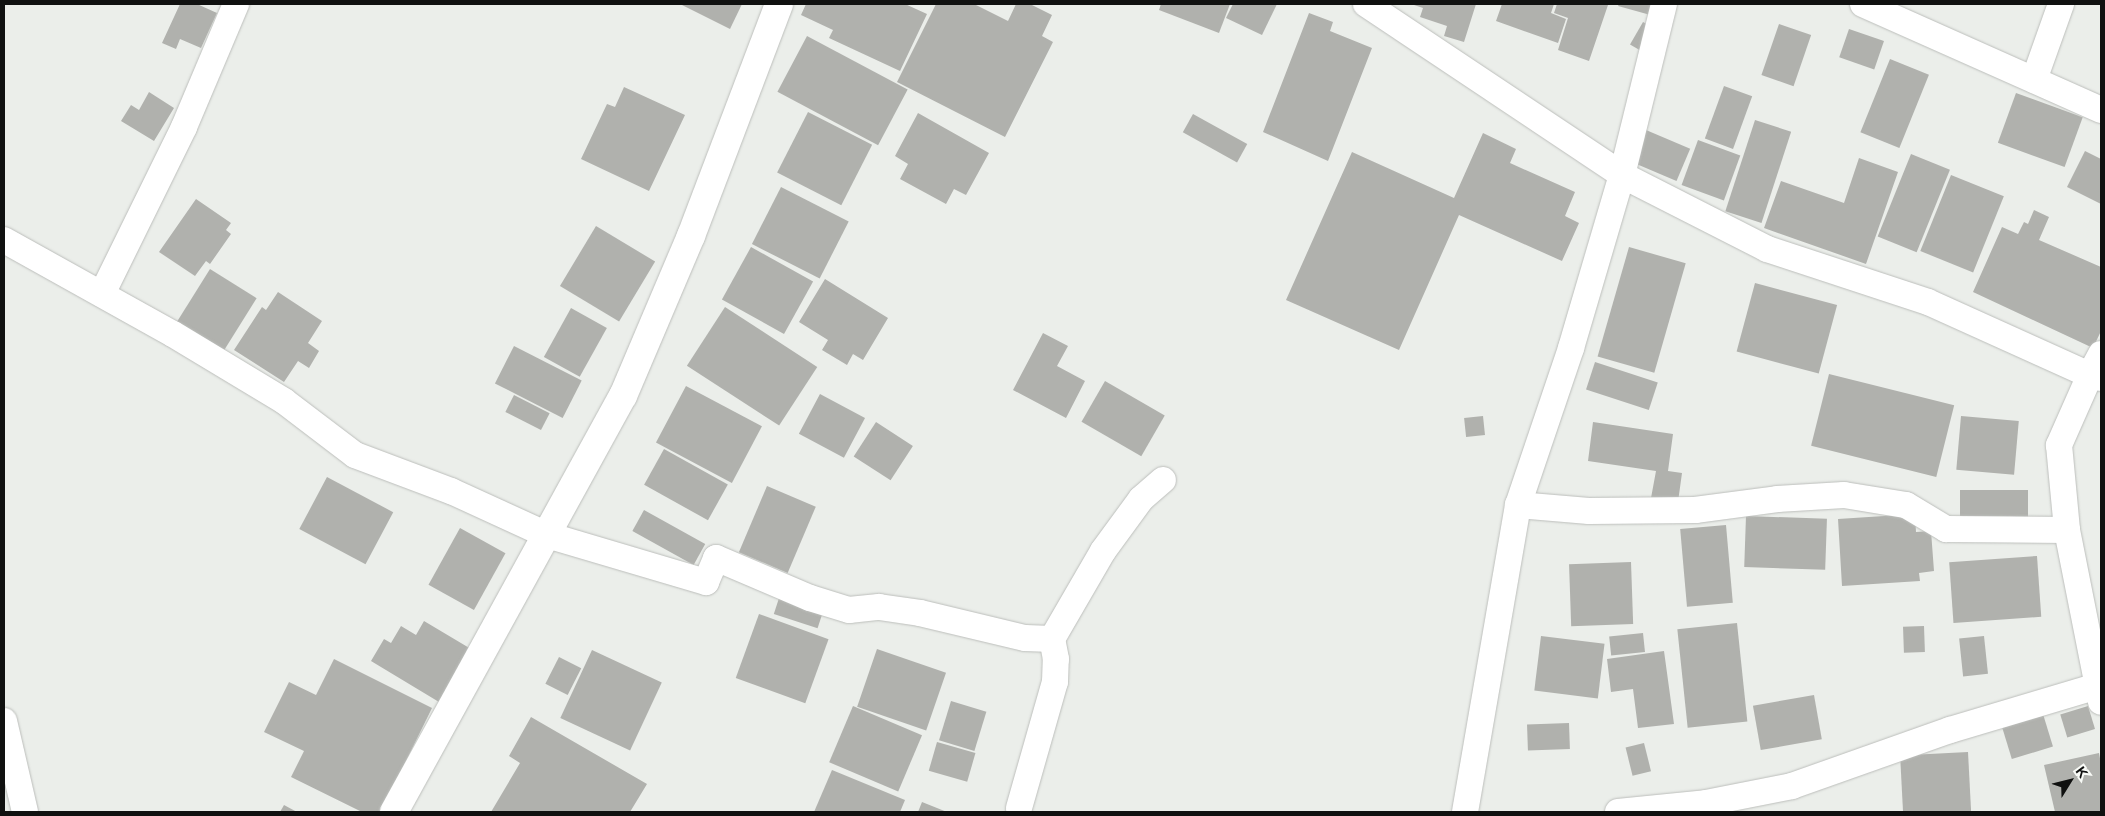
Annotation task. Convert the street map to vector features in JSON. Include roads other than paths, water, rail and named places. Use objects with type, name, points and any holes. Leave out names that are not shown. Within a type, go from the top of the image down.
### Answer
[{"type":"main road","points":[[394,812],[623,396],[691,236],[779,4]]},
{"type":"street","points":[[102,294],[184,127],[236,4]]},
{"type":"street","points":[[1366,4],[1622,176],[1767,249],[1928,302],[2098,369],[2059,445],[2067,530],[2100,694],[1950,730],[1792,786],[1706,803],[1618,812]]},
{"type":"street","points":[[1465,812],[1518,505],[1572,348],[1622,176],[1664,4]]},
{"type":"street","points":[[1864,4],[2101,110]]},
{"type":"street","points":[[2034,80],[2062,4]]},
{"type":"street","points":[[4,240],[102,294],[284,401],[355,455],[451,491],[547,535],[706,582],[716,558],[810,598],[849,610],[887,608],[920,613],[1025,638],[1052,640]]},
{"type":"street","points":[[1019,808],[1055,682],[1056,659],[1052,640],[1103,551],[1141,499],[1163,480]]},
{"type":"street","points":[[1518,505],[1589,511],[1695,510],[1777,498],[1844,495],[1906,505],[1946,529],[2067,530]]},
{"type":"street","points":[[4,721],[25,812]]}]
